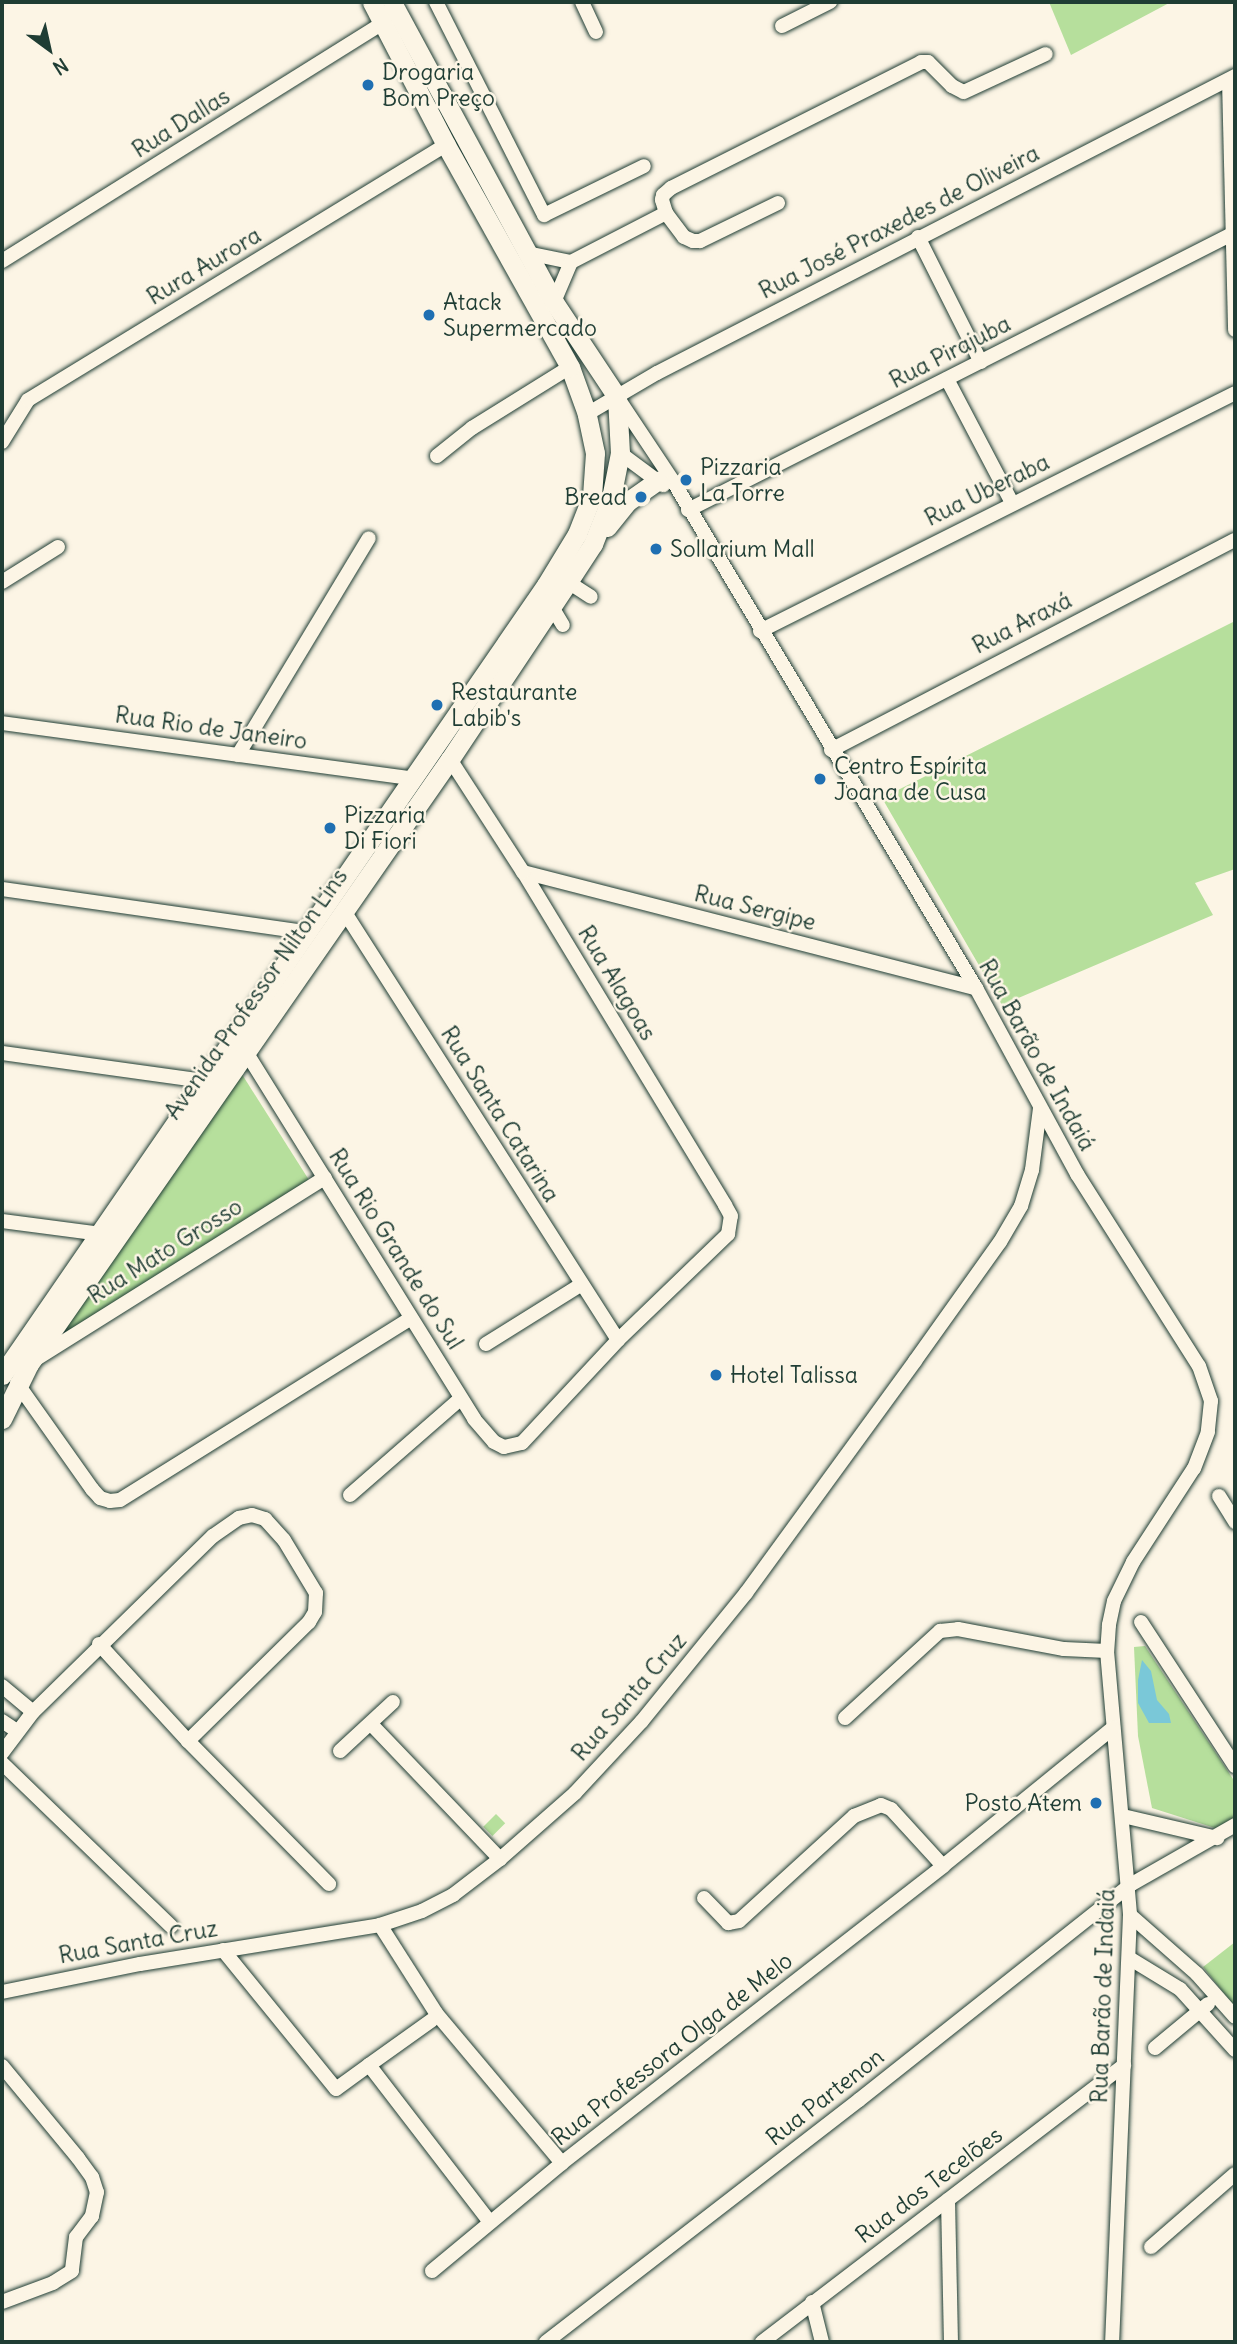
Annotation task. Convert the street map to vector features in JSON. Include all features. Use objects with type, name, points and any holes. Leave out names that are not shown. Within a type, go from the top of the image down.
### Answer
[{"type":"main road","name":"Avenida Professor Nilton Lins","points":[[2,1419],[9,1379],[101,1234],[306,932],[414,779],[577,534],[592,496],[595,453],[587,414],[570,367],[446,145],[372,2]]},
{"type":"main road","points":[[392,2],[554,302],[617,397]]},
{"type":"main road","name":"Avenida Professor Nilton Lins","points":[[9,1379],[29,1364],[450,759],[593,544],[611,498],[620,453],[617,397]]},
{"type":"main road","points":[[593,544],[627,502],[657,481]]},
{"type":"street","points":[[436,2],[544,215],[644,166]]},
{"type":"street","points":[[582,2],[596,32]]},
{"type":"street","points":[[782,26],[830,2]]},
{"type":"street","name":"Rua Dallas","points":[[2,261],[383,23]]},
{"type":"street","points":[[778,203],[700,242],[684,237],[666,212],[663,195],[671,188],[921,62],[929,62],[952,86],[964,92],[1046,54]]},
{"type":"street","points":[[1232,78],[1235,330]]},
{"type":"street","name":"Rua José Praxedes de Oliveira","points":[[587,414],[918,237],[1232,78]]},
{"type":"street","name":"Rura Aurora","points":[[2,442],[29,400],[446,145]]},
{"type":"street","points":[[554,302],[571,262],[666,212]]},
{"type":"street","name":"Rua Pirajuba","points":[[688,510],[1232,234]]},
{"type":"street","points":[[918,237],[981,362]]},
{"type":"street","points":[[527,253],[571,262]]},
{"type":"street","points":[[437,456],[472,428],[570,367]]},
{"type":"street","points":[[947,379],[1012,503]]},
{"type":"street","name":"Rua Uberaba","points":[[760,631],[1235,393]]},
{"type":"street","name":"Rua Barão de Indaiá","points":[[617,397],[679,495],[976,988],[1040,1108],[1122,1247],[1199,1366],[1211,1401],[1208,1432],[1194,1468],[1133,1562],[1114,1601],[1107,1651],[1130,1885],[1112,2342]]},
{"type":"street","name":"Rua Barão de Indaiá","points":[[620,453],[679,495]]},
{"type":"street","points":[[238,755],[369,538]]},
{"type":"street","name":"Rua Araxá","points":[[831,750],[1235,540]]},
{"type":"street","points":[[2,582],[58,547]]},
{"type":"street","points":[[568,582],[591,597]]},
{"type":"street","points":[[552,607],[563,625]]},
{"type":"street","name":"Rua Rio de Janeiro","points":[[2,723],[414,779]]},
{"type":"street","name":"Rua Alagoas","points":[[450,759],[523,872],[731,1216],[728,1234],[618,1340]]},
{"type":"street","name":"Rua Sergipe","points":[[523,872],[976,988]]},
{"type":"street","points":[[2,889],[306,932]]},
{"type":"street","name":"Rua Santa Catarina","points":[[344,911],[618,1340]]},
{"type":"street","name":"Rua Rio Grande do Sul","points":[[246,1052],[461,1398],[494,1443],[504,1447],[522,1443],[618,1340]]},
{"type":"street","points":[[2,1053],[204,1081]]},
{"type":"street","name":"Rua Santa Cruz","points":[[2,1992],[223,1950],[380,1926],[422,1911],[453,1895],[500,1859],[575,1793],[642,1721],[746,1593],[931,1340],[1000,1242],[1021,1206],[1032,1170],[1040,1108]]},
{"type":"street","name":"Rua Mato Grosso","points":[[29,1364],[325,1178]]},
{"type":"street","points":[[2,1221],[101,1234]]},
{"type":"street","points":[[486,1344],[582,1284]]},
{"type":"street","points":[[9,1379],[100,1499],[120,1500],[411,1318]]},
{"type":"street","points":[[349,1495],[461,1398]]},
{"type":"street","points":[[1219,1496],[1235,1522]]},
{"type":"street","points":[[2,1753],[33,1712],[99,1644],[213,1536],[239,1518],[252,1515],[265,1519],[284,1540],[316,1593],[315,1612],[309,1622],[188,1741]]},
{"type":"street","points":[[1141,1622],[1235,1766]]},
{"type":"street","points":[[845,1718],[940,1631],[958,1629],[1064,1649],[1107,1651]]},
{"type":"street","points":[[99,1644],[188,1741],[329,1884]]},
{"type":"street","points":[[2,1686],[33,1712]]},
{"type":"street","points":[[340,1751],[393,1702]]},
{"type":"street","points":[[2,1721],[17,1731]]},
{"type":"street","points":[[372,1724],[500,1859]]},
{"type":"street","name":"Rua Professora Olga de Melo","points":[[432,2271],[562,2163],[943,1866],[1113,1728]]},
{"type":"street","points":[[2,1763],[171,1926]]},
{"type":"street","points":[[704,1898],[724,1921],[733,1923],[854,1816],[881,1805],[891,1809],[943,1866]]},
{"type":"street","points":[[1124,1816],[1217,1838]]},
{"type":"street","name":"Rua Partenon","points":[[545,2342],[859,2100],[1130,1885],[1217,1838],[1235,1825]]},
{"type":"street","points":[[1130,1915],[1218,1996],[1235,2017]]},
{"type":"street","points":[[380,1926],[436,2013],[562,2163]]},
{"type":"street","points":[[223,1950],[336,2089],[432,2020]]},
{"type":"street","points":[[1129,1958],[1180,1989],[1201,2009],[1235,2050]]},
{"type":"street","points":[[1155,2048],[1218,1996]]},
{"type":"street","points":[[369,2065],[487,2218]]},
{"type":"street","name":"Rua dos Tecelões","points":[[762,2342],[1124,2065]]},
{"type":"street","points":[[2,2066],[78,2158],[92,2177],[97,2192],[92,2216],[76,2236],[72,2271],[53,2283],[2,2302]]},
{"type":"street","points":[[1151,2247],[1235,2174]]},
{"type":"street","points":[[948,2200],[951,2342]]},
{"type":"street","points":[[812,2302],[822,2342]]},
{"type":"green space","points":[[1049,2],[1171,2],[1071,55]]},
{"type":"green space","points":[[1235,621],[1235,869],[1195,883],[1213,915],[1002,1005],[882,798]]},
{"type":"green space","points":[[238,1068],[309,1180],[35,1358]]},
{"type":"green space","points":[[1145,1646],[1235,1782],[1235,1817],[1218,1829],[1152,1808],[1138,1736],[1134,1647]]},
{"type":"green space","points":[[496,1814],[505,1823],[492,1836],[483,1827]]},
{"type":"green space","points":[[1235,1942],[1235,2007],[1203,1967]]},
{"type":"water","points":[[1142,1660],[1151,1671],[1157,1700],[1169,1714],[1171,1723],[1149,1723],[1138,1703],[1138,1680]]},
{"type":"place","name":"Drogaria Bom Preço","points":[[368,85]]},
{"type":"place","name":"Atack Supermercado","points":[[429,315]]},
{"type":"place","name":"Pizzaria La Torre","points":[[686,480]]},
{"type":"place","name":"Bread","points":[[641,497]]},
{"type":"place","name":"Sollarium Mall","points":[[656,549]]},
{"type":"place","name":"Restaurante Labib's","points":[[437,705]]},
{"type":"place","name":"Centro Espírita Joana de Cusa","points":[[820,779]]},
{"type":"place","name":"Pizzaria Di Fiori","points":[[330,828]]},
{"type":"place","name":"Hotel Talissa","points":[[716,1375]]},
{"type":"place","name":"Posto Atem","points":[[1096,1803]]}]
